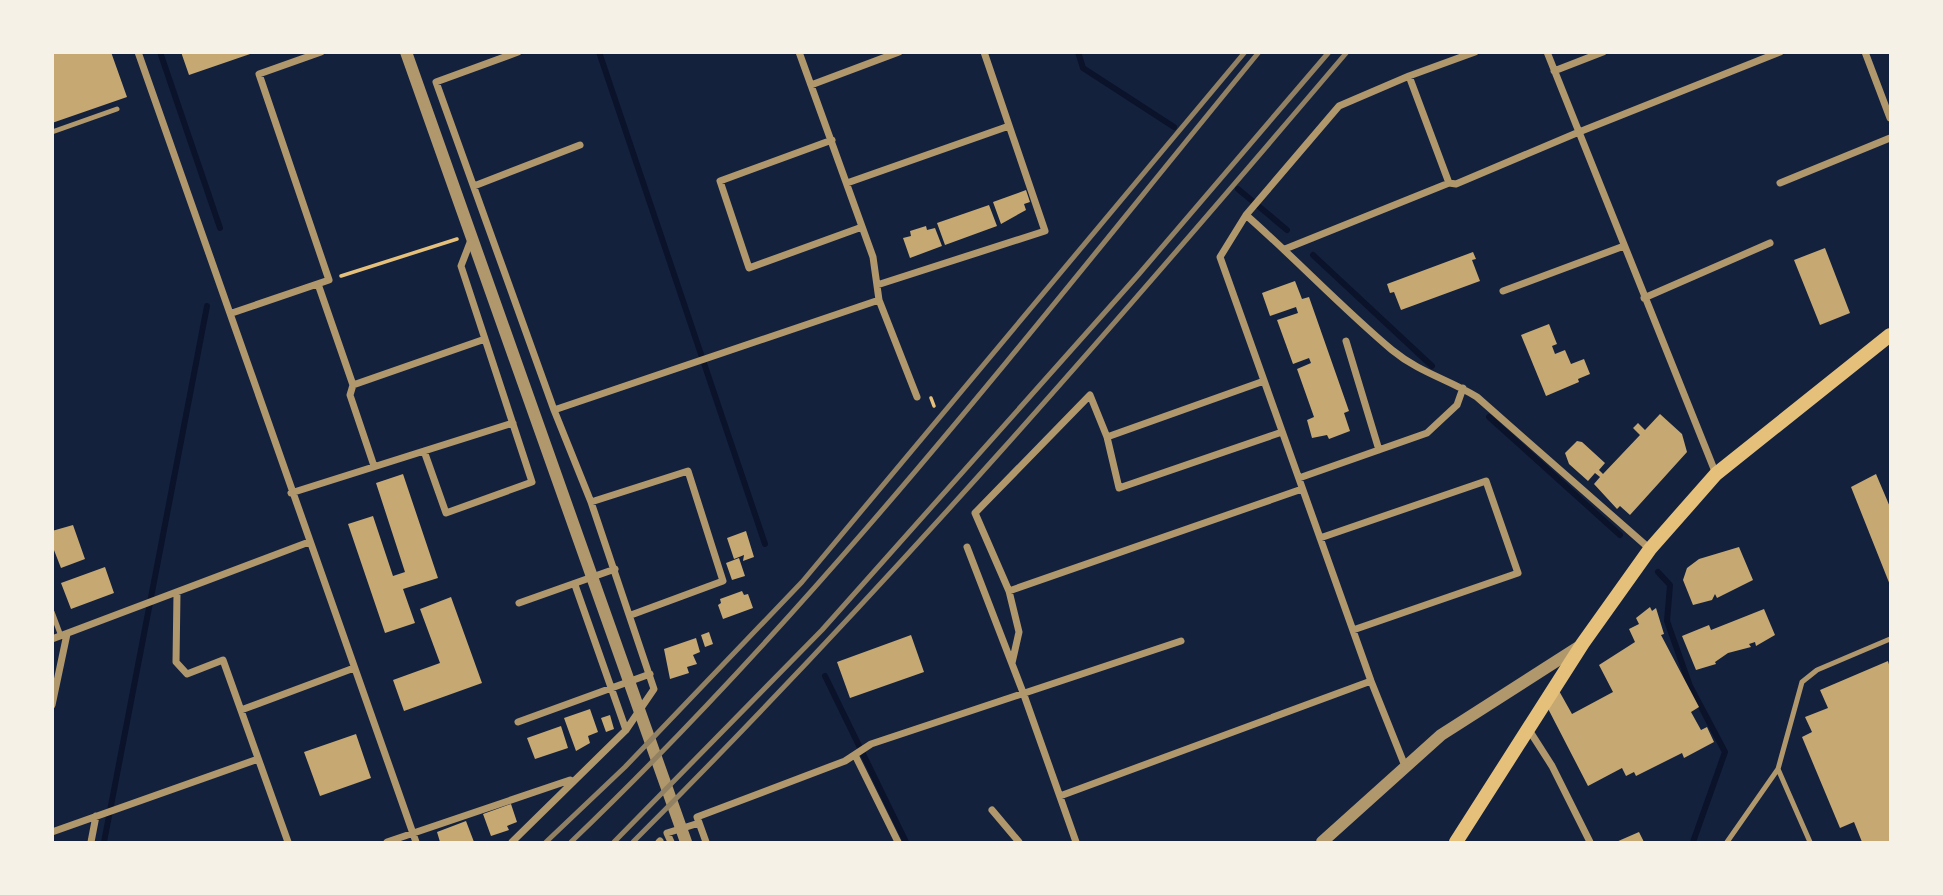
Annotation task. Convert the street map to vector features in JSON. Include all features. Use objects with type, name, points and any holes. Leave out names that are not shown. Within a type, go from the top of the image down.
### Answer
[{"type":"main road","points":[[1456,842],[1584,643],[1650,549],[1716,474],[1891,335]]},
{"type":"street","points":[[138,52],[416,842]]},
{"type":"street","points":[[232,313],[329,280],[259,74],[321,52]]},
{"type":"street","points":[[406,52],[686,842]]},
{"type":"street","points":[[512,842],[626,730],[654,689],[591,502],[436,82],[518,52]]},
{"type":"street","points":[[799,52],[873,257],[879,300],[917,397]]},
{"type":"street","points":[[811,85],[899,52]]},
{"type":"street","points":[[877,285],[1045,231],[984,52]]},
{"type":"street","points":[[1405,766],[1371,681],[1220,257],[1246,215],[1339,106],[1409,75],[1475,52]]},
{"type":"street","points":[[1547,52],[1716,474]]},
{"type":"street","points":[[1554,71],[1603,52]]},
{"type":"street","points":[[1285,249],[1449,183],[1456,184],[1780,52]]},
{"type":"street","points":[[1865,52],[1891,118]]},
{"type":"street","points":[[1409,75],[1449,183]]},
{"type":"street","points":[[847,183],[1009,126]]},
{"type":"street","points":[[1780,183],[1891,138]]},
{"type":"street","points":[[832,141],[720,181],[749,268],[862,227]]},
{"type":"street","points":[[474,186],[580,145]]},
{"type":"street","points":[[1246,215],[1393,351],[1430,376],[1463,388],[1650,549]]},
{"type":"street","points":[[424,451],[446,513],[532,482],[461,266],[472,239]]},
{"type":"street","points":[[1644,298],[1770,243]]},
{"type":"street","points":[[1503,291],[1624,247]]},
{"type":"street","points":[[318,284],[353,385],[350,395],[374,467]]},
{"type":"street","points":[[555,410],[717,352],[879,300]]},
{"type":"street","points":[[353,385],[485,339]]},
{"type":"street","points":[[1346,341],[1379,450]]},
{"type":"street","points":[[1107,437],[1264,381]]},
{"type":"street","points":[[1298,478],[1427,433],[1457,405],[1463,388]]},
{"type":"street","points":[[1012,663],[1019,632],[1009,591],[975,513],[1090,396],[1107,437],[1119,488],[1282,432]]},
{"type":"street","points":[[291,493],[513,423]]},
{"type":"street","points":[[591,502],[688,471],[723,580],[631,615]]},
{"type":"street","points":[[1320,538],[1486,481],[1518,573],[1353,630]]},
{"type":"street","points":[[1009,591],[1302,489]]},
{"type":"street","points":[[52,639],[309,542]]},
{"type":"street","points":[[967,547],[1024,695],[1076,842]]},
{"type":"street","points":[[519,603],[615,569]]},
{"type":"street","points":[[575,585],[626,730]]},
{"type":"street","points":[[177,593],[176,662],[187,674],[223,660],[288,842]]},
{"type":"street","points":[[52,705],[64,635]]},
{"type":"street","points":[[706,842],[697,817],[866,748],[1181,640]]},
{"type":"street","points":[[1322,842],[1441,735],[1584,643]]},
{"type":"street","points":[[240,710],[354,668]]},
{"type":"street","points":[[518,722],[650,674]]},
{"type":"street","points":[[1060,796],[1371,681]]},
{"type":"street","points":[[1528,729],[1552,766],[1590,842]]},
{"type":"street","points":[[856,754],[898,842]]},
{"type":"street","points":[[52,832],[258,758]]},
{"type":"street","points":[[387,842],[574,779]]},
{"type":"street","points":[[992,810],[1019,842]]},
{"type":"street","points":[[91,842],[96,817]]},
{"type":"street","points":[[671,842],[667,833],[699,823]]},
{"type":"lane","points":[[52,132],[117,109]]},
{"type":"lane","points":[[52,612],[64,635]]},
{"type":"lane","points":[[1727,842],[1778,769],[1802,682],[1817,670],[1891,639]]},
{"type":"lane","points":[[1778,769],[1810,842]]},
{"type":"path","points":[[329,280],[443,244]]},
{"type":"building","points":[[52,52],[111,52],[127,97],[52,123]]},
{"type":"building","points":[[181,52],[253,52],[253,53],[189,75]]},
{"type":"building","points":[[1026,190],[1030,202],[1024,204],[1026,210],[1001,224],[993,202]]},
{"type":"building","points":[[989,205],[997,226],[945,245],[937,223]]},
{"type":"building","points":[[926,226],[927,230],[935,228],[942,246],[910,258],[903,238],[911,236],[910,231]]},
{"type":"building","points":[[1825,248],[1850,313],[1820,325],[1794,260]]},
{"type":"building","points":[[1473,252],[1476,259],[1472,260],[1480,281],[1401,310],[1394,292],[1390,293],[1387,284]]},
{"type":"building","points":[[1295,281],[1302,299],[1309,297],[1349,411],[1344,413],[1350,431],[1329,439],[1327,435],[1312,438],[1307,420],[1314,417],[1297,369],[1311,363],[1309,358],[1293,364],[1277,320],[1298,313],[1296,307],[1270,316],[1262,293]]},
{"type":"building","points":[[1549,324],[1557,344],[1552,346],[1555,354],[1565,350],[1571,364],[1584,359],[1590,374],[1578,379],[1579,382],[1546,396],[1521,335]]},
{"type":"building","points":[[1660,414],[1682,434],[1687,452],[1630,515],[1620,506],[1617,509],[1594,484],[1600,477],[1595,473],[1588,481],[1569,464],[1565,453],[1577,441],[1582,442],[1605,463],[1599,470],[1603,474],[1640,435],[1633,428],[1638,423],[1645,430]]},
{"type":"building","points":[[403,474],[438,578],[403,589],[415,623],[385,633],[348,524],[373,516],[393,576],[405,572],[376,483]]},
{"type":"building","points":[[1876,474],[1890,507],[1890,585],[1851,487]]},
{"type":"building","points":[[73,525],[85,559],[61,568],[52,545],[52,531]]},
{"type":"building","points":[[746,531],[754,557],[743,561],[744,555],[734,559],[727,538]]},
{"type":"building","points":[[1739,547],[1753,580],[1717,598],[1715,594],[1712,600],[1693,605],[1683,580],[1687,568],[1699,559]]},
{"type":"building","points":[[739,558],[745,576],[732,580],[726,563]]},
{"type":"building","points":[[105,567],[114,593],[71,609],[61,583]]},
{"type":"building","points":[[742,591],[744,595],[748,594],[753,608],[723,619],[718,605],[721,603],[720,599]]},
{"type":"building","points":[[451,597],[482,683],[404,711],[393,680],[440,663],[420,609]]},
{"type":"building","points":[[1650,607],[1652,611],[1656,608],[1664,634],[1661,635],[1699,707],[1691,712],[1701,730],[1707,727],[1714,742],[1684,758],[1682,753],[1636,776],[1634,772],[1626,776],[1622,768],[1588,786],[1542,697],[1558,689],[1572,714],[1613,692],[1599,665],[1635,642],[1629,629],[1639,624],[1636,618]]},
{"type":"building","points":[[1764,609],[1775,635],[1756,646],[1755,642],[1749,644],[1751,647],[1728,653],[1715,662],[1716,664],[1696,670],[1682,636],[1709,625],[1711,630]]},
{"type":"building","points":[[709,632],[713,644],[705,647],[701,635]]},
{"type":"building","points":[[911,635],[924,672],[850,698],[837,662]]},
{"type":"building","points":[[696,638],[700,652],[693,655],[697,664],[687,667],[689,673],[670,679],[664,649]]},
{"type":"building","points":[[1888,661],[1890,842],[1862,842],[1854,822],[1840,828],[1802,737],[1812,732],[1805,717],[1828,708],[1820,690]]},
{"type":"building","points":[[590,709],[598,732],[588,736],[590,743],[576,751],[564,718]]},
{"type":"building","points":[[610,715],[614,729],[606,732],[601,718]]},
{"type":"building","points":[[561,726],[568,748],[535,759],[527,738]]},
{"type":"building","points":[[356,734],[371,778],[320,796],[304,752]]},
{"type":"building","points":[[511,804],[517,822],[507,826],[509,830],[491,836],[483,814]]},
{"type":"building","points":[[466,821],[474,842],[440,842],[437,832]]},
{"type":"building","points":[[1639,832],[1644,842],[1616,842]]},
{"type":"waterway","points":[[160,52],[220,228]]},
{"type":"waterway","points":[[599,52],[765,544]]},
{"type":"waterway","points":[[1078,52],[1083,68],[1174,127]]},
{"type":"waterway","points":[[1238,189],[1287,230]]},
{"type":"waterway","points":[[1313,255],[1432,366]]},
{"type":"waterway","points":[[104,842],[207,306]]},
{"type":"waterway","points":[[1489,417],[1620,535]]},
{"type":"waterway","points":[[1658,572],[1670,585],[1667,621],[1690,686],[1725,752],[1693,842]]},
{"type":"waterway","points":[[825,676],[906,842]]},
{"type":"railway","points":[[546,842],[625,767],[802,582],[1245,52]]},
{"type":"railway","points":[[571,842],[664,749],[842,557],[927,458],[1259,52]]},
{"type":"railway","points":[[614,842],[822,630],[1139,274],[1329,52]]},
{"type":"railway","points":[[633,842],[909,553],[1086,355],[1347,52]]}]
